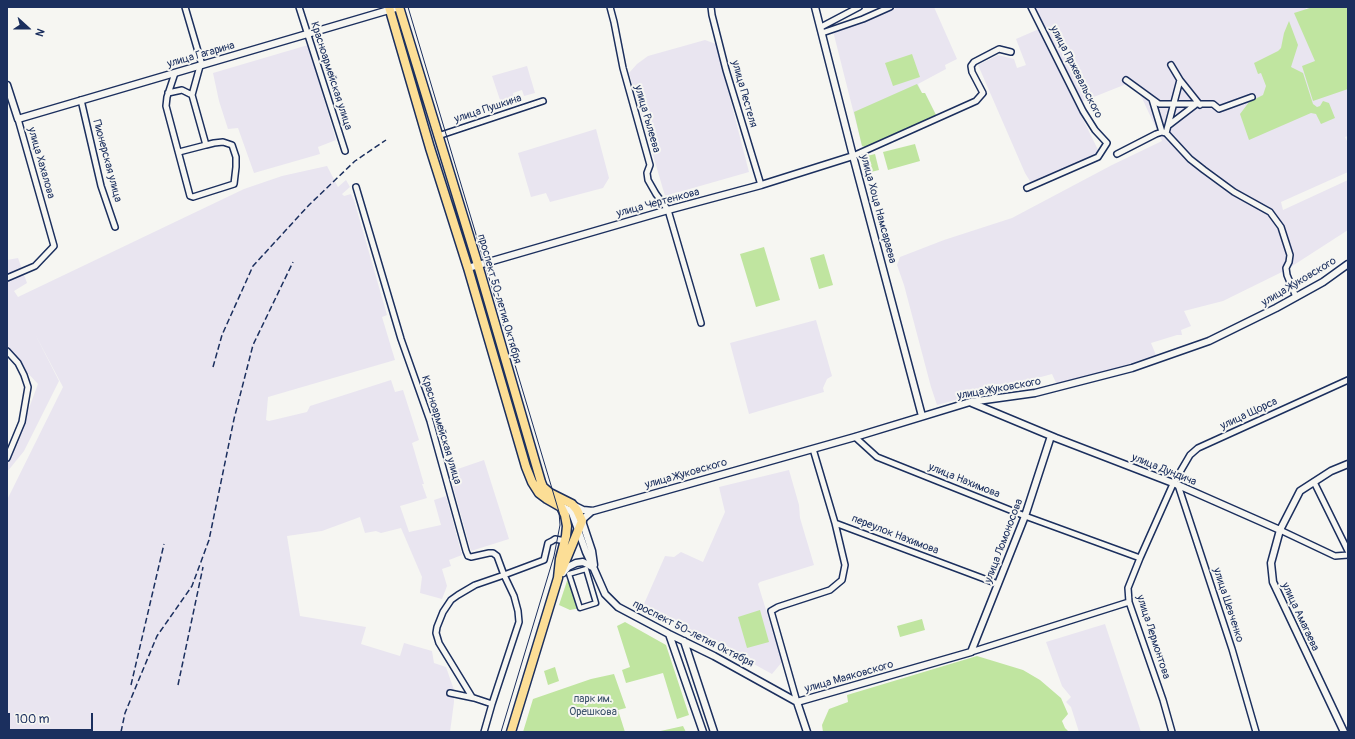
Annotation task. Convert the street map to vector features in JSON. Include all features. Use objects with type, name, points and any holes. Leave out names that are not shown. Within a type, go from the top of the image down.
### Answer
[{"type":"main road","name":"проспект 50-летия Октября","points":[[399,7],[478,265],[541,482],[543,487],[550,493],[572,504]]},
{"type":"main road","name":"проспект 50-летия Октября","points":[[389,8],[528,472],[539,493],[561,507],[565,515],[567,526],[560,559],[558,578]]},
{"type":"main road","points":[[572,504],[577,510],[582,521]]},
{"type":"main road","name":"проспект 50-летия Октября","points":[[511,732],[558,578],[582,521]]},
{"type":"street","points":[[185,7],[201,66],[192,95],[206,145]]},
{"type":"street","name":"Красноармейская улица","points":[[299,7],[345,151]]},
{"type":"street","name":"улица Гагарина","points":[[18,119],[308,34],[389,8],[399,7]]},
{"type":"street","name":"улица Рылеева","points":[[610,7],[622,68],[650,165],[647,173],[648,180],[668,210],[701,323]]},
{"type":"street","name":"улица Пестеля","points":[[712,7],[712,15],[726,70],[761,185]]},
{"type":"street","name":"улица Хоца Намсараева","points":[[815,7],[922,416]]},
{"type":"street","points":[[821,27],[859,7]]},
{"type":"street","points":[[822,33],[863,19],[890,7]]},
{"type":"street","name":"улица Пржевальского","points":[[1027,188],[1098,157],[1107,143],[1095,130],[1083,111],[1031,7]]},
{"type":"street","points":[[853,156],[976,100],[983,93],[972,72],[971,66],[974,62],[999,49],[1011,52]]},
{"type":"street","points":[[1171,65],[1198,105]]},
{"type":"street","points":[[175,73],[168,93],[166,106],[191,197],[234,184],[236,157],[232,145],[223,142],[214,143],[179,152]]},
{"type":"street","points":[[1126,80],[1159,104],[1213,104],[1219,110],[1252,97]]},
{"type":"street","points":[[1117,154],[1164,133],[1169,125],[1180,80]]},
{"type":"street","name":"улица Хахалова","points":[[7,85],[54,246],[35,266],[7,278]]},
{"type":"street","points":[[168,93],[182,90],[192,95]]},
{"type":"street","points":[[1152,99],[1164,133],[1190,159],[1234,192],[1270,212],[1275,218],[1281,227],[1290,255],[1286,270],[1296,297]]},
{"type":"street","name":"Пионерская улица","points":[[81,100],[101,186],[115,227]]},
{"type":"street","name":"улица Пушкина","points":[[438,136],[543,101]]},
{"type":"street","points":[[1169,125],[1198,105]]},
{"type":"street","name":"улица Чертенкова","points":[[468,268],[668,210],[761,185],[853,156]]},
{"type":"street","name":"Красноармейская улица","points":[[356,187],[401,339],[430,421],[466,551],[468,556],[471,557],[493,553],[497,556],[504,575]]},
{"type":"street","name":"улица Жуковского","points":[[592,511],[854,438],[970,402],[1035,393],[1132,368],[1209,341],[1296,297],[1323,282],[1348,264]]},
{"type":"street","points":[[7,351],[18,363],[28,387],[22,422],[7,458]]},
{"type":"street","name":"улица Щорса","points":[[1176,484],[1190,455],[1198,448],[1348,380]]},
{"type":"street","name":"улица Дундича","points":[[970,402],[1051,436],[1176,484],[1335,556],[1348,555]]},
{"type":"street","name":"улица Ломоносова","points":[[971,652],[1025,516],[1051,436]]},
{"type":"street","name":"улица Нахимова","points":[[854,438],[877,457],[1025,516],[1140,558]]},
{"type":"street","name":"переулок Нахимова","points":[[813,449],[835,523],[998,584]]},
{"type":"street","name":"улица Амагаева","points":[[1344,732],[1273,582],[1271,563],[1280,530],[1300,491],[1331,471],[1348,464]]},
{"type":"street","points":[[1314,482],[1348,551]]},
{"type":"street","name":"улица Лермонтова","points":[[1172,732],[1163,700],[1129,602],[1128,588],[1140,558],[1176,484]]},
{"type":"street","name":"улица Шевченко","points":[[1176,484],[1232,649],[1256,732]]},
{"type":"street","name":"проспект 50-летия Октября","points":[[556,504],[572,513],[586,552],[607,598],[628,613],[714,656],[797,702]]},
{"type":"street","points":[[572,504],[582,510],[592,511]]},
{"type":"street","points":[[592,511],[582,521],[592,551],[594,569]]},
{"type":"street","name":"улица Маяковского","points":[[835,523],[845,565],[842,580],[830,590],[778,607],[771,611],[797,702],[971,652],[1129,602]]},
{"type":"street","points":[[472,697],[439,643],[436,633],[443,612],[451,600],[475,585],[544,560],[548,543],[555,539],[565,541]]},
{"type":"street","points":[[558,578],[568,567],[576,562],[583,562],[594,569]]},
{"type":"street","points":[[586,569],[596,603],[580,608],[569,574],[586,569]]},
{"type":"street","points":[[484,732],[519,622],[514,596],[504,575]]},
{"type":"street","points":[[669,634],[703,732]]},
{"type":"street","points":[[684,641],[714,732]]},
{"type":"street","points":[[687,683],[696,680]]},
{"type":"street","points":[[450,693],[472,697],[492,704]]},
{"type":"street","points":[[797,702],[807,732]]},
{"type":"shaded area","points":[[898,7],[934,7],[957,59],[945,65],[946,69],[918,84],[922,93],[925,93],[936,115],[862,146],[833,31],[864,22]]},
{"type":"shaded area","points":[[1035,7],[1305,7],[1306,9],[1313,7],[1348,7],[1348,136],[1345,137],[1348,143],[1348,172],[1281,202],[1283,210],[1348,180],[1348,230],[1286,270],[1223,301],[1184,311],[1191,326],[1181,330],[1182,335],[1177,335],[1151,343],[1156,355],[1111,370],[1057,385],[1052,374],[937,405],[904,285],[897,265],[900,257],[944,240],[1012,218],[1112,165],[1162,141],[1134,81],[1081,102]]},
{"type":"shaded area","points":[[1039,29],[1100,154],[1033,186],[1025,173],[978,65],[998,55],[1014,59],[1017,68],[1026,65],[1016,39]]},
{"type":"shaded area","points":[[705,40],[716,44],[749,172],[665,196],[629,73],[637,64],[648,56]]},
{"type":"shaded area","points":[[308,45],[336,140],[318,147],[320,154],[254,173],[238,128],[228,129],[219,101],[213,73]]},
{"type":"shaded area","points":[[527,66],[535,93],[524,96],[522,90],[513,93],[514,99],[501,103],[492,76]]},
{"type":"shaded area","points":[[596,129],[609,178],[603,188],[550,202],[546,193],[531,197],[518,153]]},
{"type":"shaded area","points":[[327,166],[338,187],[346,180],[350,187],[342,194],[344,196],[351,194],[354,200],[387,315],[382,317],[395,360],[268,397],[266,420],[269,421],[307,412],[310,406],[391,380],[395,392],[403,390],[419,440],[412,443],[427,498],[400,506],[409,532],[441,525],[434,500],[446,496],[462,555],[449,560],[451,566],[442,569],[447,586],[442,599],[420,593],[422,577],[401,528],[381,533],[376,531],[365,533],[360,517],[322,531],[287,536],[300,616],[366,627],[361,644],[400,656],[404,643],[432,651],[434,663],[446,667],[454,690],[450,732],[7,732],[7,500],[63,387],[35,334],[59,381],[24,451],[7,472],[7,448],[26,416],[38,384],[7,351],[7,260],[18,258],[27,283],[14,291],[18,297],[244,189],[282,176]]},
{"type":"shaded area","points":[[816,320],[832,376],[827,379],[823,388],[824,392],[749,414],[730,343]]},
{"type":"shaded area","points":[[484,460],[509,539],[471,551],[449,472]]},
{"type":"shaded area","points":[[789,470],[799,505],[800,518],[814,565],[760,582],[758,584],[782,662],[772,674],[644,604],[665,556],[674,557],[681,552],[703,562],[725,512],[719,487]]},
{"type":"shaded area","points":[[1105,624],[1141,732],[1079,732],[1071,707],[1066,702],[1071,697],[1062,686],[1046,642]]},
{"type":"green space","points":[[1313,7],[1348,7],[1348,89],[1313,101],[1302,66],[1315,61],[1294,13]]},
{"type":"green space","points":[[1289,21],[1298,45],[1291,67],[1303,73],[1313,104],[1317,107],[1320,106],[1323,101],[1329,103],[1335,118],[1321,124],[1316,114],[1311,113],[1249,140],[1240,114],[1249,102],[1263,95],[1266,86],[1261,73],[1258,74],[1254,63],[1281,48],[1284,33]]},
{"type":"green space","points":[[912,54],[920,77],[893,86],[885,63]]},
{"type":"green space","points":[[917,84],[922,93],[925,93],[936,115],[867,148],[862,146],[854,112]]},
{"type":"green space","points":[[915,144],[920,161],[888,170],[883,152]]},
{"type":"green space","points":[[875,154],[879,170],[871,172],[867,156]]},
{"type":"green space","points":[[764,247],[780,300],[756,307],[740,254]]},
{"type":"green space","points":[[824,254],[833,285],[819,289],[810,258]]},
{"type":"green space","points":[[571,580],[580,608],[570,610],[559,605],[567,581]]},
{"type":"green space","points":[[760,610],[769,642],[747,648],[738,617]]},
{"type":"green space","points":[[922,619],[925,630],[900,637],[897,626]]},
{"type":"green space","points":[[625,622],[666,645],[689,715],[677,719],[663,673],[626,683],[622,670],[630,667],[617,626]]},
{"type":"green space","points":[[977,656],[1023,670],[1040,680],[1061,698],[1068,714],[1062,721],[1065,728],[1069,732],[823,732],[822,725],[829,709],[848,702],[847,695]]},
{"type":"green space","points":[[555,667],[559,681],[548,685],[544,671]]},
{"type":"green space","name":"парк им. Орешкова","points":[[614,674],[626,708],[618,710],[625,732],[523,732],[533,699],[591,679]]},
{"type":"green space","points":[[683,726],[686,732],[656,732]]},
{"type":"tram line","points":[[408,7],[559,512],[560,525],[554,556],[501,732]]},
{"type":"railway","points":[[213,367],[222,335],[253,266],[309,205],[355,161],[386,140]]},
{"type":"railway","points":[[121,732],[125,713],[157,636],[192,586],[209,540],[234,419],[253,345],[293,262]]},
{"type":"railway","points":[[131,685],[164,544]]},
{"type":"railway","points":[[178,685],[203,567]]}]
